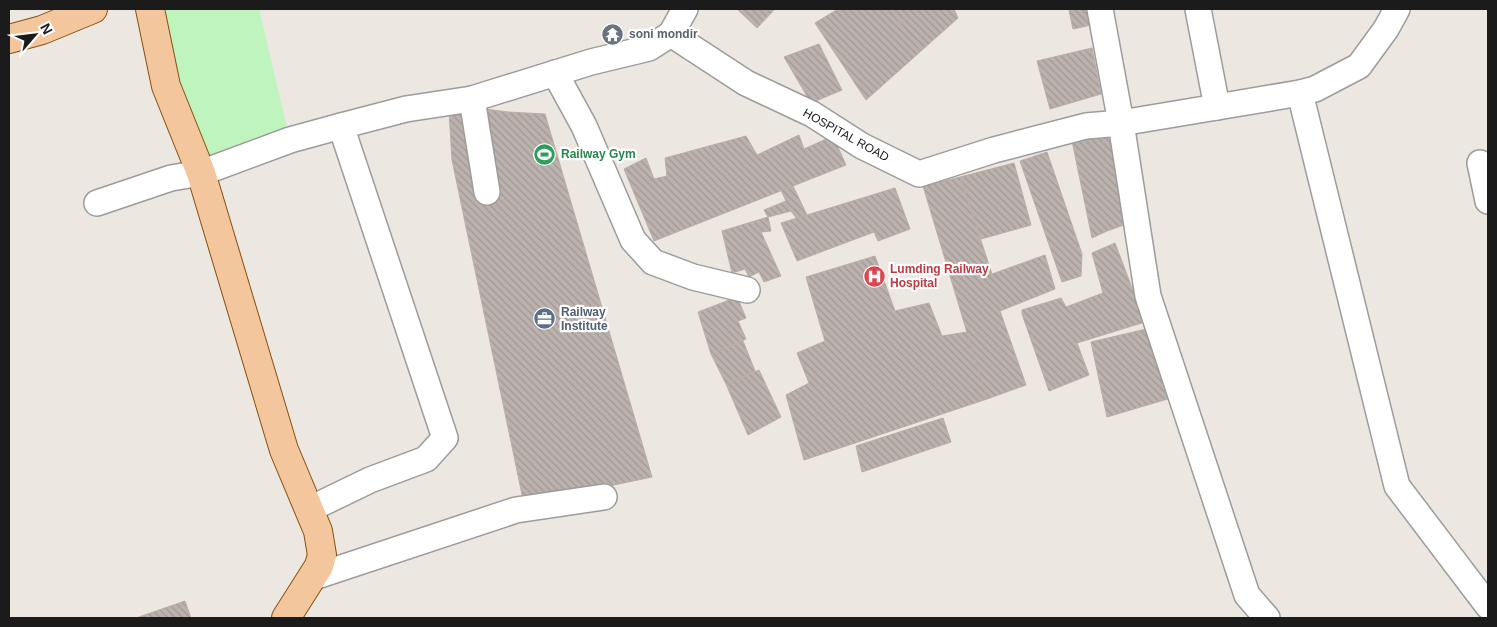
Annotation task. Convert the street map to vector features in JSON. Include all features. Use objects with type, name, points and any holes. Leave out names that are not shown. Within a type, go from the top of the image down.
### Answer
[{"type":"main road","points":[[9,39],[42,30],[93,9]]},
{"type":"main road","points":[[150,9],[166,86],[201,172],[284,450],[318,531],[322,554],[319,566],[286,618]]},
{"type":"street","points":[[97,203],[171,178],[201,172],[290,140],[406,109],[472,99],[590,62],[649,48],[671,34],[685,9]]},
{"type":"street","points":[[1100,9],[1122,122],[1148,296],[1247,595],[1267,618]]},
{"type":"street","points":[[1198,9],[1217,108]]},
{"type":"street","name":"HOSPITAL ROAD","points":[[671,34],[746,83],[812,114],[862,146],[919,174],[994,150],[1086,126],[1217,108],[1300,94],[1315,89],[1359,66],[1386,29],[1397,9]]},
{"type":"street","points":[[554,73],[568,94],[584,126],[633,240],[639,248],[652,262],[693,277],[747,290]]},
{"type":"street","points":[[1300,94],[1397,486],[1488,606]]},
{"type":"street","points":[[472,99],[487,192]]},
{"type":"street","points":[[310,510],[370,480],[426,459],[445,438],[341,126]]},
{"type":"street","points":[[1480,163],[1488,202]]},
{"type":"street","points":[[311,578],[516,510],[604,497]]},
{"type":"green space","points":[[150,9],[259,9],[290,140],[201,173]]},
{"type":"building","points":[[737,9],[775,9],[757,28]]},
{"type":"building","points":[[838,9],[890,9],[921,51],[866,100],[815,23]]},
{"type":"building","points":[[890,9],[954,9],[958,18],[921,51]]},
{"type":"building","points":[[1088,9],[1091,25],[1073,29],[1069,10]]},
{"type":"building","points":[[819,44],[842,90],[811,103],[784,57]]},
{"type":"building","points":[[1092,48],[1101,94],[1050,109],[1037,61]]},
{"type":"building","name":"Railway Institute","points":[[485,109],[545,114],[652,477],[524,504],[452,160],[449,111]]},
{"type":"building","points":[[1104,121],[1138,220],[1092,238],[1070,131]]},
{"type":"building","points":[[799,135],[804,149],[833,136],[846,165],[654,241],[624,169],[646,158],[654,179],[667,176],[665,158],[746,136],[757,155]]},
{"type":"building","points":[[1047,152],[1082,254],[1081,276],[1062,282],[1020,161]]},
{"type":"building","points":[[1014,163],[1031,225],[981,239],[960,177]]},
{"type":"building","points":[[960,177],[992,274],[1045,255],[1055,289],[1000,311],[1026,385],[987,399],[923,186]]},
{"type":"building","points":[[793,186],[807,215],[797,219],[791,211],[768,217],[764,210],[786,201],[781,190]]},
{"type":"building","points":[[895,188],[910,229],[878,241],[874,232],[797,261],[781,223]]},
{"type":"building","points":[[768,217],[771,231],[761,232],[781,276],[764,282],[759,272],[749,277],[745,269],[732,273],[722,231]]},
{"type":"building","points":[[1115,243],[1145,322],[1077,343],[1089,375],[1049,391],[1022,310],[1061,298],[1066,307],[1103,293],[1092,253]]},
{"type":"building","points":[[875,256],[895,311],[929,303],[942,336],[967,332],[987,399],[804,460],[786,395],[809,383],[797,353],[825,341],[806,277]]},
{"type":"building","points":[[737,297],[746,318],[738,321],[746,339],[711,354],[698,312]]},
{"type":"building","points":[[1146,329],[1171,398],[1107,417],[1091,342]]},
{"type":"building","points":[[743,341],[755,371],[726,384],[711,354]]},
{"type":"building","points":[[759,370],[781,417],[748,435],[726,384]]},
{"type":"building","points":[[943,418],[951,442],[862,472],[856,446]]},
{"type":"building","points":[[185,601],[191,618],[136,618]]},
{"type":"place","name":"soni mondir","points":[[613,34]]},
{"type":"place","name":"Railway Gym","points":[[545,154]]},
{"type":"place","name":"Lumding Railway Hospital","points":[[874,276]]},
{"type":"place","name":"Railway Institute","points":[[545,319]]}]
